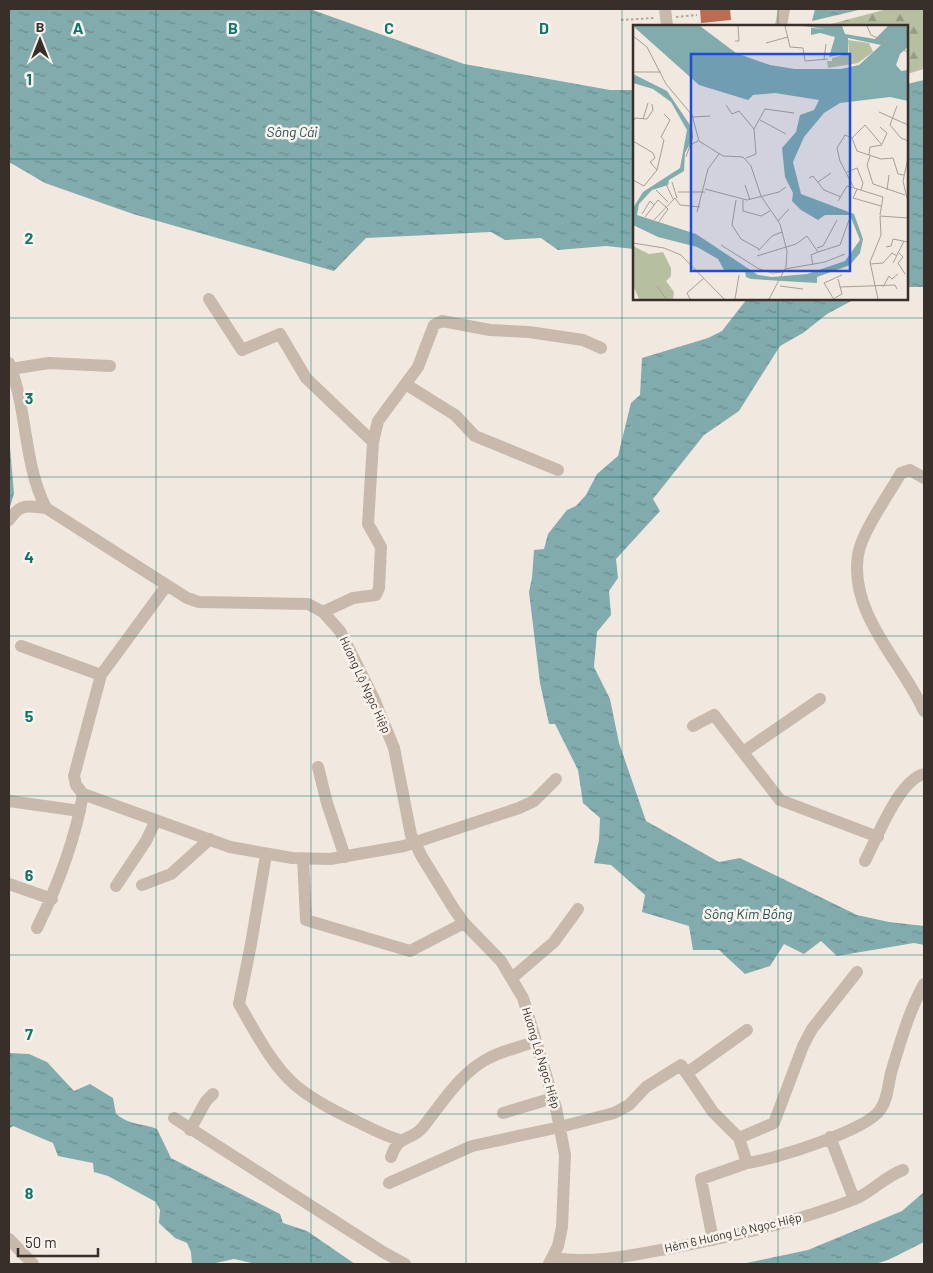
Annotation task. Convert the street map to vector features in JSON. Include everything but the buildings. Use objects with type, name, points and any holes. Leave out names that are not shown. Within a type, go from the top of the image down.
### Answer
[{"type":"street","points":[[665,9],[667,25]]},
{"type":"street","points":[[781,25],[784,9]]},
{"type":"street","points":[[209,299],[242,350],[280,334],[306,378],[373,442]]},
{"type":"street","points":[[323,612],[353,598],[376,595],[379,588],[381,547],[368,524],[373,442],[378,421],[407,385],[418,367],[434,324],[442,321],[490,330],[583,340],[601,348]]},
{"type":"street","points":[[46,508],[37,491],[22,407],[10,366],[50,363],[110,366]]},
{"type":"street","points":[[407,385],[455,414],[475,436],[558,470]]},
{"type":"street","points":[[924,478],[910,470],[900,473],[868,531],[858,554],[861,595],[875,629],[919,690],[924,711]]},
{"type":"street","points":[[9,520],[17,509],[23,506],[46,508]]},
{"type":"street","name":"Hương Lộ Ngọc Hiệp","points":[[46,508],[186,598],[199,602],[293,602],[308,604],[323,612],[340,631],[394,748],[408,823],[415,843],[438,885],[464,923],[500,961],[523,998],[553,1098],[565,1155],[560,1236],[551,1261]]},
{"type":"street","points":[[167,585],[101,675],[74,776],[76,785],[83,794],[247,852],[303,858],[345,857],[415,843],[519,808],[534,801],[556,779]]},
{"type":"street","points":[[21,646],[101,675]]},
{"type":"street","points":[[743,752],[820,699]]},
{"type":"street","points":[[693,726],[714,715],[780,800],[878,837]]},
{"type":"street","points":[[318,768],[326,803],[345,857]]},
{"type":"street","points":[[865,861],[902,792],[916,776],[924,774]]},
{"type":"street","points":[[37,928],[52,899],[72,842],[83,794]]},
{"type":"street","points":[[9,801],[80,811]]},
{"type":"street","points":[[116,886],[146,841],[156,820]]},
{"type":"street","points":[[142,885],[171,874],[210,839]]},
{"type":"street","points":[[266,855],[239,1004],[269,1054],[293,1084],[311,1098],[340,1114],[387,1137],[400,1140]]},
{"type":"street","points":[[303,858],[306,920],[410,951],[464,923]]},
{"type":"street","points":[[9,884],[52,899]]},
{"type":"street","points":[[512,978],[554,942],[578,909]]},
{"type":"street","points":[[739,1138],[774,1123],[812,1029],[857,972]]},
{"type":"street","points":[[713,1240],[702,1179],[747,1163],[762,1161],[862,1125],[881,1110],[902,1038],[924,984]]},
{"type":"street","points":[[389,1184],[472,1146],[614,1113],[629,1105],[646,1087],[684,1069],[747,1030]]},
{"type":"street","points":[[391,1157],[400,1140],[422,1128],[435,1110],[477,1066],[496,1055],[536,1041]]},
{"type":"street","points":[[684,1069],[713,1112],[739,1138],[747,1163]]},
{"type":"street","points":[[190,1130],[206,1102],[214,1094]]},
{"type":"street","points":[[503,1113],[553,1098]]},
{"type":"street","points":[[174,1118],[190,1130],[405,1264]]},
{"type":"street","points":[[830,1137],[854,1200]]},
{"type":"street","name":"Hẻm 6 Hương Lộ Ngọc Hiệp","points":[[551,1261],[596,1260],[638,1254],[713,1240],[788,1222],[854,1200],[868,1193],[889,1175],[903,1170]]},
{"type":"street","points":[[9,1239],[33,1264]]},
{"type":"green space","points":[[887,9],[924,9],[924,69],[908,74],[908,25],[828,25]]},
{"type":"water","name":"Sông Cái","points":[[9,9],[310,9],[464,64],[610,90],[633,90],[633,249],[606,246],[558,250],[541,238],[505,240],[491,232],[366,238],[334,271],[133,214],[45,183],[9,162]]},
{"type":"water","points":[[815,9],[863,9],[812,21]]},
{"type":"water","points":[[924,80],[924,287],[908,287],[908,84]]},
{"type":"water","name":"Sông Kim Bồng","points":[[746,300],[853,300],[827,314],[803,333],[780,346],[739,411],[704,435],[653,499],[660,511],[616,559],[618,578],[609,591],[611,615],[597,632],[594,667],[610,699],[619,743],[646,821],[719,862],[740,858],[857,915],[889,922],[924,926],[924,945],[914,943],[837,956],[821,941],[804,954],[784,944],[770,966],[745,974],[719,950],[693,950],[689,926],[642,912],[645,895],[611,865],[594,863],[599,840],[600,818],[583,803],[578,770],[555,724],[549,724],[540,683],[529,592],[534,550],[544,549],[548,534],[567,510],[576,506],[586,495],[597,474],[618,456],[631,403],[640,395],[642,358],[708,338],[722,331]]},
{"type":"water","points":[[9,435],[14,494],[9,510]]},
{"type":"water","points":[[9,1053],[29,1054],[47,1062],[74,1091],[90,1084],[113,1098],[116,1114],[121,1118],[157,1129],[171,1158],[280,1214],[283,1223],[307,1231],[355,1264],[256,1264],[234,1259],[211,1264],[192,1264],[191,1252],[187,1243],[175,1238],[159,1223],[160,1210],[156,1202],[108,1176],[94,1172],[93,1163],[58,1156],[53,1143],[13,1126],[9,1129]]},
{"type":"water","points":[[924,1192],[924,1242],[888,1260],[875,1264],[742,1264],[808,1250],[902,1211]]}]
